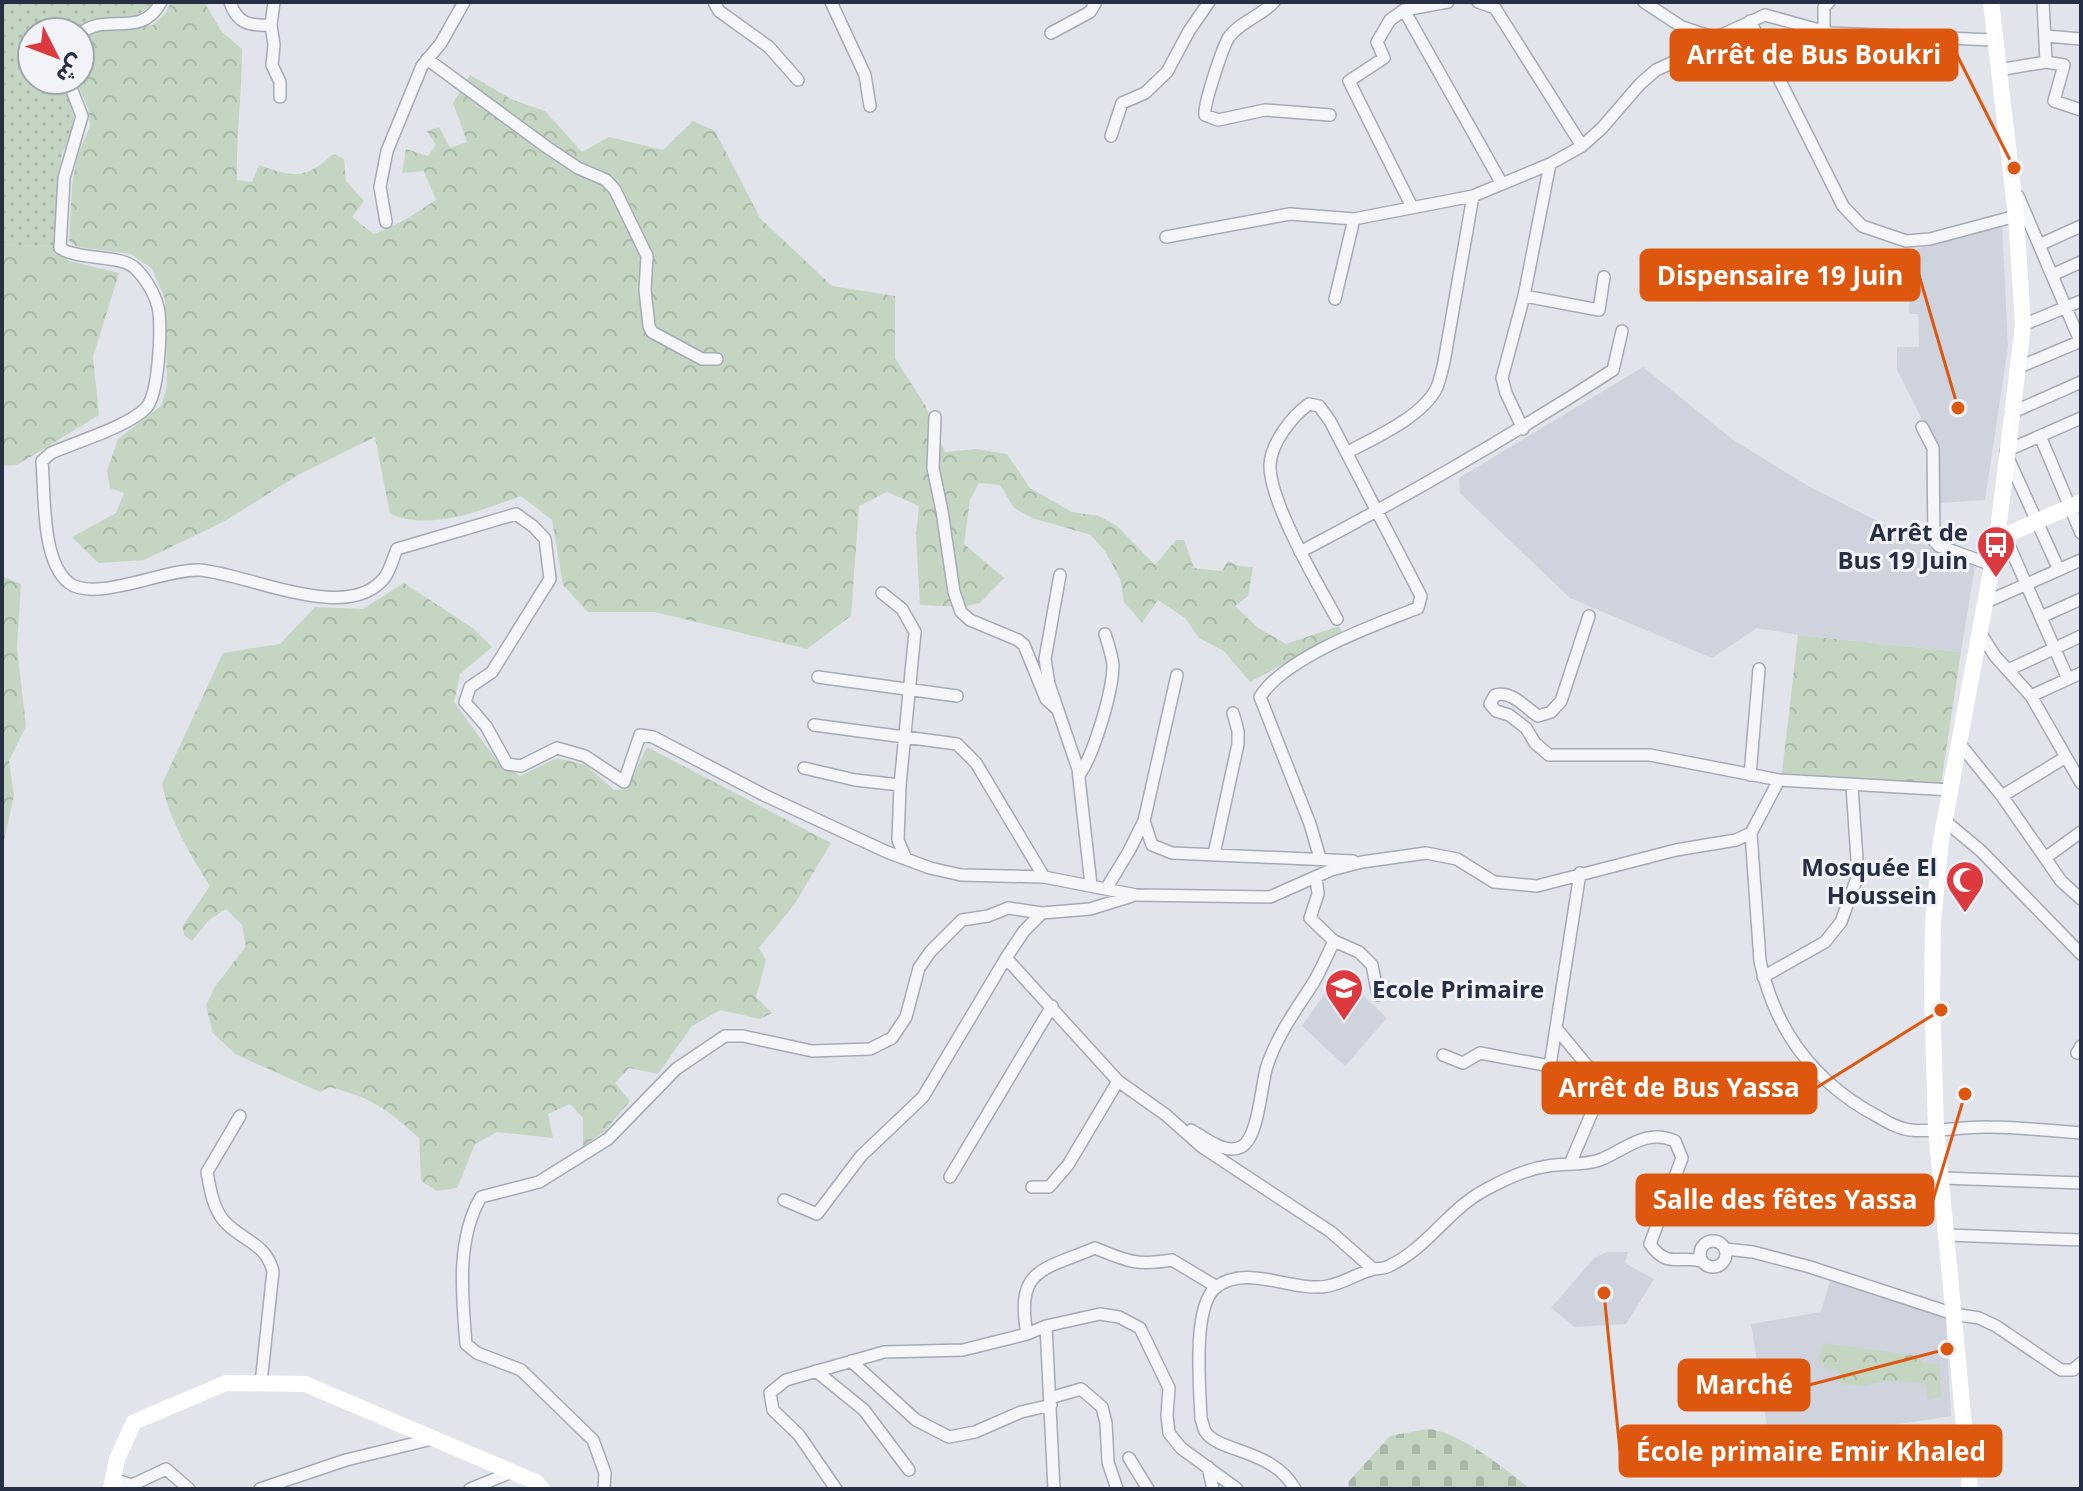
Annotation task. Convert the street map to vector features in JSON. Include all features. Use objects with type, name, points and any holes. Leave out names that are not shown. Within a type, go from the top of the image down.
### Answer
[{"type":"main road","points":[[1970,1489],[1936,1128],[1933,922],[1945,821],[1981,634],[1984,603],[2001,538],[2006,452],[2023,325],[2016,216],[1991,2]]},
{"type":"main road","points":[[2001,538],[2075,504]]},
{"type":"main road","points":[[112,1484],[117,1459],[134,1422],[226,1383],[261,1383],[305,1384],[352,1401],[432,1439],[536,1482],[542,1489]]},
{"type":"street","points":[[96,26],[141,23],[154,16],[161,2]]},
{"type":"street","points":[[230,2],[238,20],[250,26],[271,25]]},
{"type":"street","points":[[274,2],[272,65],[280,82],[280,97]]},
{"type":"street","points":[[386,222],[380,187],[383,167],[413,84],[464,2]]},
{"type":"street","points":[[714,2],[719,11],[769,47],[798,80]]},
{"type":"street","points":[[831,2],[865,75],[870,106]]},
{"type":"street","points":[[1051,33],[1090,12],[1096,2]]},
{"type":"street","points":[[1111,136],[1122,103],[1145,93],[1167,72],[1209,2]]},
{"type":"street","points":[[1274,2],[1229,37],[1206,97],[1205,115],[1218,120],[1265,110],[1330,115]]},
{"type":"street","points":[[1412,207],[1349,81],[1384,58],[1377,42],[1390,20],[1404,10],[1448,2]]},
{"type":"street","points":[[1478,2],[1495,8],[1582,146]]},
{"type":"street","points":[[1644,2],[1682,27],[1715,38]]},
{"type":"street","points":[[1824,32],[1824,7],[1829,2]]},
{"type":"street","points":[[2043,2],[2046,62]]},
{"type":"street","points":[[1404,10],[1502,184]]},
{"type":"street","points":[[1166,237],[1290,214],[1354,219],[1473,196],[1550,164],[1582,146],[1648,77],[1715,38],[1765,15],[1824,32],[1994,40]]},
{"type":"street","points":[[1750,21],[1843,206],[1862,226],[1906,241],[1930,239],[2016,216]]},
{"type":"street","points":[[2046,36],[2081,39]]},
{"type":"street","points":[[427,59],[548,148],[578,168],[606,180],[615,190],[647,256],[645,290],[652,332],[702,359],[717,359]]},
{"type":"street","points":[[1998,70],[2046,62],[2064,65],[2054,101],[2081,110]]},
{"type":"street","points":[[74,96],[82,116],[64,178],[60,248],[72,256],[108,259],[134,266],[154,295],[159,311],[157,387],[148,407],[132,419],[51,453],[42,461],[49,542],[55,564],[70,583],[102,589],[198,570],[313,598],[358,596],[385,578],[397,549],[516,514],[545,539],[550,579],[492,672],[470,687],[465,702],[486,726],[507,764],[521,766],[557,748],[585,756],[624,782],[640,735],[653,737],[766,796],[887,852],[930,868],[961,875],[1044,877],[1136,895],[1270,897],[1362,862],[1426,853],[1457,859],[1494,882],[1537,886],[1676,850],[1736,840],[1751,833]]},
{"type":"street","points":[[1523,429],[1502,378],[1524,296],[1550,164]]},
{"type":"street","points":[[2011,181],[2081,342],[2017,368]]},
{"type":"street","points":[[1348,452],[1397,426],[1430,398],[1437,388],[1473,196]]},
{"type":"street","points":[[1335,299],[1354,219]]},
{"type":"street","points":[[2039,245],[2081,226]]},
{"type":"street","points":[[2052,275],[2081,262]]},
{"type":"street","points":[[1524,296],[1599,310],[1604,277]]},
{"type":"street","points":[[2023,325],[2081,301]]},
{"type":"street","points":[[1300,552],[1523,429],[1613,370],[1622,331]]},
{"type":"street","points":[[2011,413],[2081,382]]},
{"type":"street","points":[[1320,858],[1310,824],[1260,697],[1286,672],[1330,644],[1418,608],[1421,596],[1348,452],[1319,406],[1309,404],[1293,416],[1284,430],[1270,462],[1271,481],[1300,552],[1337,619]]},
{"type":"street","points":[[935,417],[933,468],[954,592],[961,612],[970,620],[1024,645],[1046,699],[1057,709]]},
{"type":"street","points":[[2059,570],[2006,452],[2081,418]]},
{"type":"street","points":[[1922,427],[1933,448],[1934,541],[1939,546],[1992,565]]},
{"type":"street","points":[[2040,436],[2075,504],[2081,533]]},
{"type":"street","points":[[2001,538],[2027,584],[2068,679]]},
{"type":"street","points":[[1984,603],[2081,560]]},
{"type":"street","points":[[1060,575],[1045,659],[1049,684],[1079,775],[1091,885]]},
{"type":"street","points":[[882,593],[902,609],[915,632],[900,785],[898,840],[905,857]]},
{"type":"street","points":[[2041,617],[2081,599]]},
{"type":"street","points":[[1589,616],[1561,701],[1551,712],[1538,716],[1512,695],[1503,693],[1495,695],[1490,704],[1496,711],[1509,715],[1526,728],[1535,743],[1549,755],[1650,755],[1779,780],[1951,790]]},
{"type":"street","points":[[1079,775],[1095,745],[1112,676],[1113,664],[1105,634]]},
{"type":"street","points":[[1981,634],[1995,656],[2031,696],[2081,783]]},
{"type":"street","points":[[2008,670],[2081,636]]},
{"type":"street","points":[[1750,775],[1759,669]]},
{"type":"street","points":[[2031,696],[2081,673]]},
{"type":"street","points":[[1106,889],[1144,821],[1177,675]]},
{"type":"street","points":[[818,677],[957,696]]},
{"type":"street","points":[[1214,854],[1238,744],[1233,713]]},
{"type":"street","points":[[814,725],[957,744],[968,752],[1044,877]]},
{"type":"street","points":[[1959,743],[2002,796],[2061,881],[2081,899]]},
{"type":"street","points":[[2002,796],[2066,757]]},
{"type":"street","points":[[804,768],[855,780],[900,785]]},
{"type":"street","points":[[1779,780],[1751,833],[1760,961],[1782,1027],[1808,1064],[1834,1089],[1895,1126],[1909,1130],[1991,1127],[2081,1133]]},
{"type":"street","points":[[1763,977],[1825,942],[1841,922],[1858,875],[1852,786]]},
{"type":"street","points":[[1144,821],[1152,845],[1159,850],[1181,854],[1362,862]]},
{"type":"street","points":[[1945,821],[1981,851],[2081,954]]},
{"type":"street","points":[[2045,858],[2081,832]]},
{"type":"street","points":[[1443,1055],[1463,1063],[1480,1053],[1550,1066],[1580,873]]},
{"type":"street","points":[[1316,877],[1318,894],[1310,918],[1334,941],[1359,952],[1372,965],[1378,995]]},
{"type":"street","points":[[604,1489],[605,1473],[593,1440],[521,1370],[477,1353],[466,1344],[461,1291],[469,1217],[481,1197],[539,1182],[608,1139],[676,1069],[725,1036],[743,1036],[812,1051],[870,1049],[892,1038],[906,1017],[919,968],[930,952],[962,920],[988,916],[1008,908],[1042,913],[1090,909],[1136,895]]},
{"type":"street","points":[[784,1200],[817,1214],[861,1156],[923,1097],[1006,958],[1024,931],[1042,913]]},
{"type":"street","points":[[1173,1121],[1224,1149],[1239,1149],[1246,1144],[1256,1123],[1267,1066],[1290,1016],[1313,983],[1334,941]]},
{"type":"street","points":[[1006,958],[1118,1081],[1173,1121],[1202,1147],[1331,1232],[1373,1269]]},
{"type":"street","points":[[950,1177],[1052,1006]]},
{"type":"street","points":[[1556,1028],[1599,1080],[1593,1110],[1570,1164]]},
{"type":"street","points":[[1032,1187],[1049,1187],[1068,1165],[1118,1081]]},
{"type":"street","points":[[240,1116],[207,1172],[213,1200],[224,1221],[258,1246],[269,1258],[273,1271],[261,1383]]},
{"type":"street","points":[[1295,1489],[1281,1470],[1262,1458],[1215,1440],[1205,1432],[1201,1419],[1201,1325],[1206,1303],[1217,1287],[1233,1280],[1255,1278],[1298,1287],[1328,1286],[1373,1269],[1387,1268],[1412,1254],[1457,1210],[1481,1192],[1515,1175],[1545,1166],[1599,1161],[1640,1139],[1668,1138],[1675,1141],[1682,1158],[1650,1244],[1657,1254],[1679,1261],[1698,1257],[1713,1267],[1721,1264],[1728,1253]]},
{"type":"street","points":[[1942,1178],[2081,1183]]},
{"type":"street","points":[[1948,1235],[2081,1240]]},
{"type":"street","points":[[1698,1257],[1711,1241],[1719,1242],[1728,1253]]},
{"type":"street","points":[[1027,1334],[1022,1306],[1026,1289],[1042,1268],[1095,1248],[1132,1263],[1172,1260],[1217,1287]]},
{"type":"street","points":[[1728,1253],[1753,1252],[1810,1267],[1954,1314],[1979,1318],[2061,1370],[2073,1370],[2081,1363]]},
{"type":"street","points":[[836,1489],[799,1435],[773,1410],[770,1393],[786,1380],[884,1352],[963,1350],[1100,1314],[1119,1317],[1140,1328],[1169,1388],[1169,1433],[1181,1448],[1237,1489]]},
{"type":"street","points":[[1046,1326],[1054,1489]]},
{"type":"street","points":[[851,1361],[916,1420],[949,1437],[975,1432],[1081,1389],[1102,1407],[1108,1462],[1117,1489]]},
{"type":"street","points":[[816,1371],[864,1410],[909,1470]]},
{"type":"street","points":[[260,1489],[346,1460],[432,1439]]},
{"type":"street","points":[[1129,1458],[1148,1489]]},
{"type":"street","points":[[1208,1467],[1213,1489]]},
{"type":"street","points":[[112,1484],[132,1485],[166,1469]]},
{"type":"street","points":[[166,1469],[174,1489]]},
{"type":"street","points":[[166,1469],[189,1489]]},
{"type":"street","points":[[470,1489],[512,1472]]},
{"type":"shaded area","points":[[2002,223],[2008,347],[1985,500],[1938,503],[1936,447],[1897,370],[1897,347],[1919,347],[1918,314],[1909,314],[1910,251]]},
{"type":"shaded area","points":[[1643,367],[1732,439],[1808,486],[1937,551],[1975,566],[1961,652],[1757,628],[1712,658],[1570,598],[1460,493],[1459,478]]},
{"type":"shaded area","name":"Ecole Primaire","points":[[1339,973],[1387,1018],[1345,1066],[1302,1026]]},
{"type":"shaded area","points":[[1607,1252],[1628,1252],[1625,1262],[1654,1279],[1626,1324],[1575,1327],[1551,1308],[1594,1258]]},
{"type":"shaded area","points":[[1830,1281],[1946,1318],[1951,1416],[1770,1444],[1751,1324],[1821,1312]]},
{"type":"green space","points":[[2,2],[156,2],[136,16],[96,19],[96,16],[16,16],[16,96],[68,96],[76,122],[61,157],[54,245],[13,246],[2,242]]},
{"type":"green space","points":[[171,2],[204,2],[222,32],[242,49],[237,180],[252,182],[259,165],[290,174],[307,172],[333,154],[344,159],[346,181],[364,201],[352,217],[374,234],[405,220],[436,200],[424,171],[402,173],[406,149],[428,156],[436,145],[427,131],[439,127],[450,148],[467,142],[453,103],[470,75],[513,100],[545,111],[582,152],[609,137],[663,150],[693,121],[715,131],[760,218],[832,286],[895,296],[895,358],[925,405],[945,452],[976,449],[1007,454],[1030,488],[1072,512],[1099,516],[1117,526],[1155,565],[1176,540],[1184,540],[1194,568],[1222,571],[1228,561],[1253,567],[1248,596],[1235,606],[1257,627],[1286,644],[1339,626],[1342,632],[1250,682],[1224,651],[1199,638],[1185,618],[1158,600],[1142,623],[1124,602],[1120,578],[1091,535],[1032,518],[1014,508],[1000,485],[979,483],[970,500],[964,544],[1004,578],[980,603],[961,607],[920,605],[916,536],[919,506],[887,492],[859,506],[851,616],[807,649],[655,612],[588,612],[563,585],[552,520],[521,496],[473,513],[439,520],[406,519],[390,514],[375,437],[298,475],[225,521],[144,560],[98,563],[72,537],[116,513],[124,493],[110,488],[107,471],[118,439],[161,406],[167,386],[165,299],[152,269],[131,254],[77,247],[69,241],[77,157],[90,126],[83,96],[96,96],[96,30],[153,25],[165,14]]},
{"type":"green space","points":[[2,242],[13,246],[54,245],[69,261],[119,273],[93,357],[99,415],[17,465],[2,466]]},
{"type":"green space","points":[[2,576],[21,584],[17,647],[26,726],[9,761],[14,795],[2,850]]},
{"type":"green space","points":[[404,583],[474,629],[492,647],[460,674],[454,702],[497,761],[520,776],[557,758],[586,765],[614,790],[627,789],[647,747],[831,843],[794,905],[759,948],[766,960],[756,997],[772,1013],[760,1019],[720,1010],[692,1026],[658,1074],[629,1068],[615,1083],[630,1101],[604,1132],[583,1146],[583,1118],[570,1104],[548,1114],[553,1138],[497,1132],[475,1144],[457,1188],[437,1191],[421,1181],[419,1138],[388,1112],[345,1091],[330,1087],[320,1092],[235,1054],[213,1033],[206,1006],[214,988],[246,946],[242,925],[226,909],[209,920],[192,941],[185,936],[182,927],[210,886],[175,825],[162,784],[223,653],[280,644],[315,607],[363,609]]},
{"type":"green space","points":[[1798,635],[1961,652],[1941,784],[1782,773]]},
{"type":"green space","points":[[1823,1343],[1919,1356],[1923,1363],[1940,1364],[1941,1397],[1928,1400],[1925,1383],[1889,1381],[1861,1386],[1840,1384],[1841,1374],[1818,1363]]},
{"type":"green space","points":[[1427,1429],[1467,1443],[1530,1489],[1348,1489],[1349,1481],[1390,1436]]},
{"type":"place","name":"Arrêt de Bus Boukri","points":[[2014,168]]},
{"type":"place","name":"Dispensaire 19 Juin","points":[[1958,408]]},
{"type":"place","name":"Arrêt de Bus 19 Juin","points":[[1996,579]]},
{"type":"place","name":"Mosquée El Houssein","points":[[1965,914]]},
{"type":"place","name":"Arrêt de Bus Yassa","points":[[1941,1010]]},
{"type":"place","name":"Ecole Primaire","points":[[1344,1022]]},
{"type":"place","name":"Salle des fêtes Yassa","points":[[1965,1094]]},
{"type":"place","name":"École primaire Emir Khaled","points":[[1604,1293]]},
{"type":"place","name":"Marché","points":[[1947,1349]]}]
